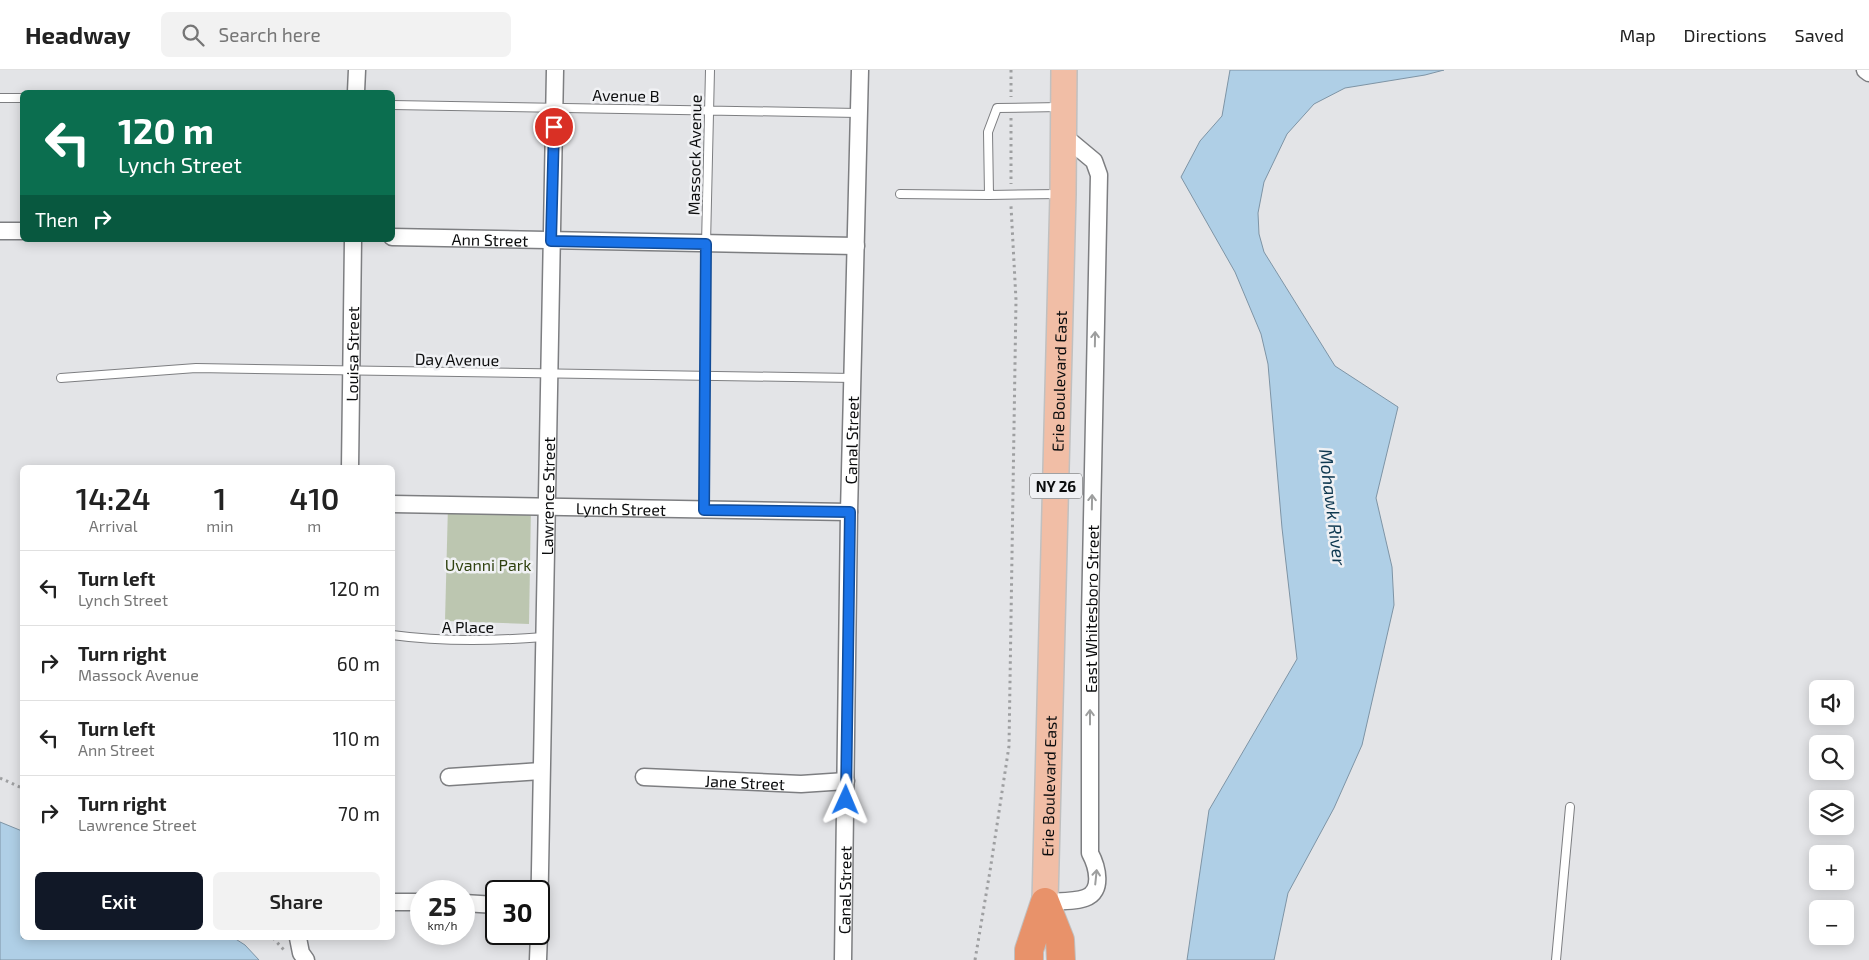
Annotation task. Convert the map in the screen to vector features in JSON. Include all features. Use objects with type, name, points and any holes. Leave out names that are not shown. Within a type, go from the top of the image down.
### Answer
[{"type":"highway","name":"Erie Boulevard East","points":[[1029,960],[1029,950],[1045,902]]},
{"type":"highway","name":"Erie Boulevard East","points":[[1045,902],[1060,940],[1061,960]]},
{"type":"main road","name":"Erie Boulevard East","points":[[1045,902],[1063,194],[1064,70]]},
{"type":"street","points":[[356,90],[357,70]]},
{"type":"street","name":"Lawrence Street","points":[[539,880],[555,70]]},
{"type":"street","name":"Canal Street","points":[[842,960],[860,70]]},
{"type":"street","points":[[1865,70],[1869,73]]},
{"type":"street","name":"East Whitesboro Street","points":[[1045,902],[1086,898],[1093,892],[1098,877],[1097,865],[1090,853],[1090,618],[1099,176],[1094,161],[1064,136]]},
{"type":"street","points":[[0,231],[20,231]]},
{"type":"street","name":"Ann Street","points":[[395,238],[856,246]]},
{"type":"street","name":"Louisa Street","points":[[350,465],[352,242]]},
{"type":"street","name":"Lynch Street","points":[[395,504],[850,512]]},
{"type":"street","points":[[449,777],[541,771]]},
{"type":"street","name":"Jane Street","points":[[644,777],[801,784],[846,781]]},
{"type":"street","points":[[395,902],[410,902]]},
{"type":"street","points":[[299,940],[306,960]]},
{"type":"street","points":[[538,945],[538,960]]},
{"type":"lane","name":"Massock Avenue","points":[[704,510],[706,244],[710,70]]},
{"type":"lane","points":[[0,98],[20,98]]},
{"type":"lane","name":"Avenue B","points":[[395,105],[858,113]]},
{"type":"lane","points":[[988,195],[988,132],[997,108],[1063,107]]},
{"type":"lane","points":[[900,194],[1063,194]]},
{"type":"lane","name":"Day Avenue","points":[[62,378],[196,368],[853,378]]},
{"type":"lane","name":"A Place","points":[[395,635],[429,640],[476,641],[544,637]]},
{"type":"lane","points":[[1556,960],[1570,807]]},
{"type":"path","points":[[975,960],[1009,746],[1016,300],[1011,195],[1010,70]]},
{"type":"path","points":[[0,778],[20,787]]},
{"type":"green space","name":"Uvanni Park","points":[[448,505],[531,506],[529,624],[445,621]]},
{"type":"water","name":"Mohawk River","points":[[1230,70],[1444,70],[1425,75],[1345,88],[1314,104],[1287,134],[1264,182],[1258,213],[1259,234],[1264,252],[1335,366],[1398,407],[1376,498],[1392,567],[1394,605],[1362,745],[1334,808],[1288,893],[1274,960],[1187,960],[1209,810],[1297,659],[1282,528],[1268,364],[1261,334],[1235,272],[1181,177],[1200,141],[1222,116]]},
{"type":"water","points":[[0,822],[20,830],[20,940],[237,940],[245,945],[259,960],[0,960]]},
{"type":"route","points":[[554,127],[551,241],[706,244],[704,510],[850,512],[846,800]]}]
